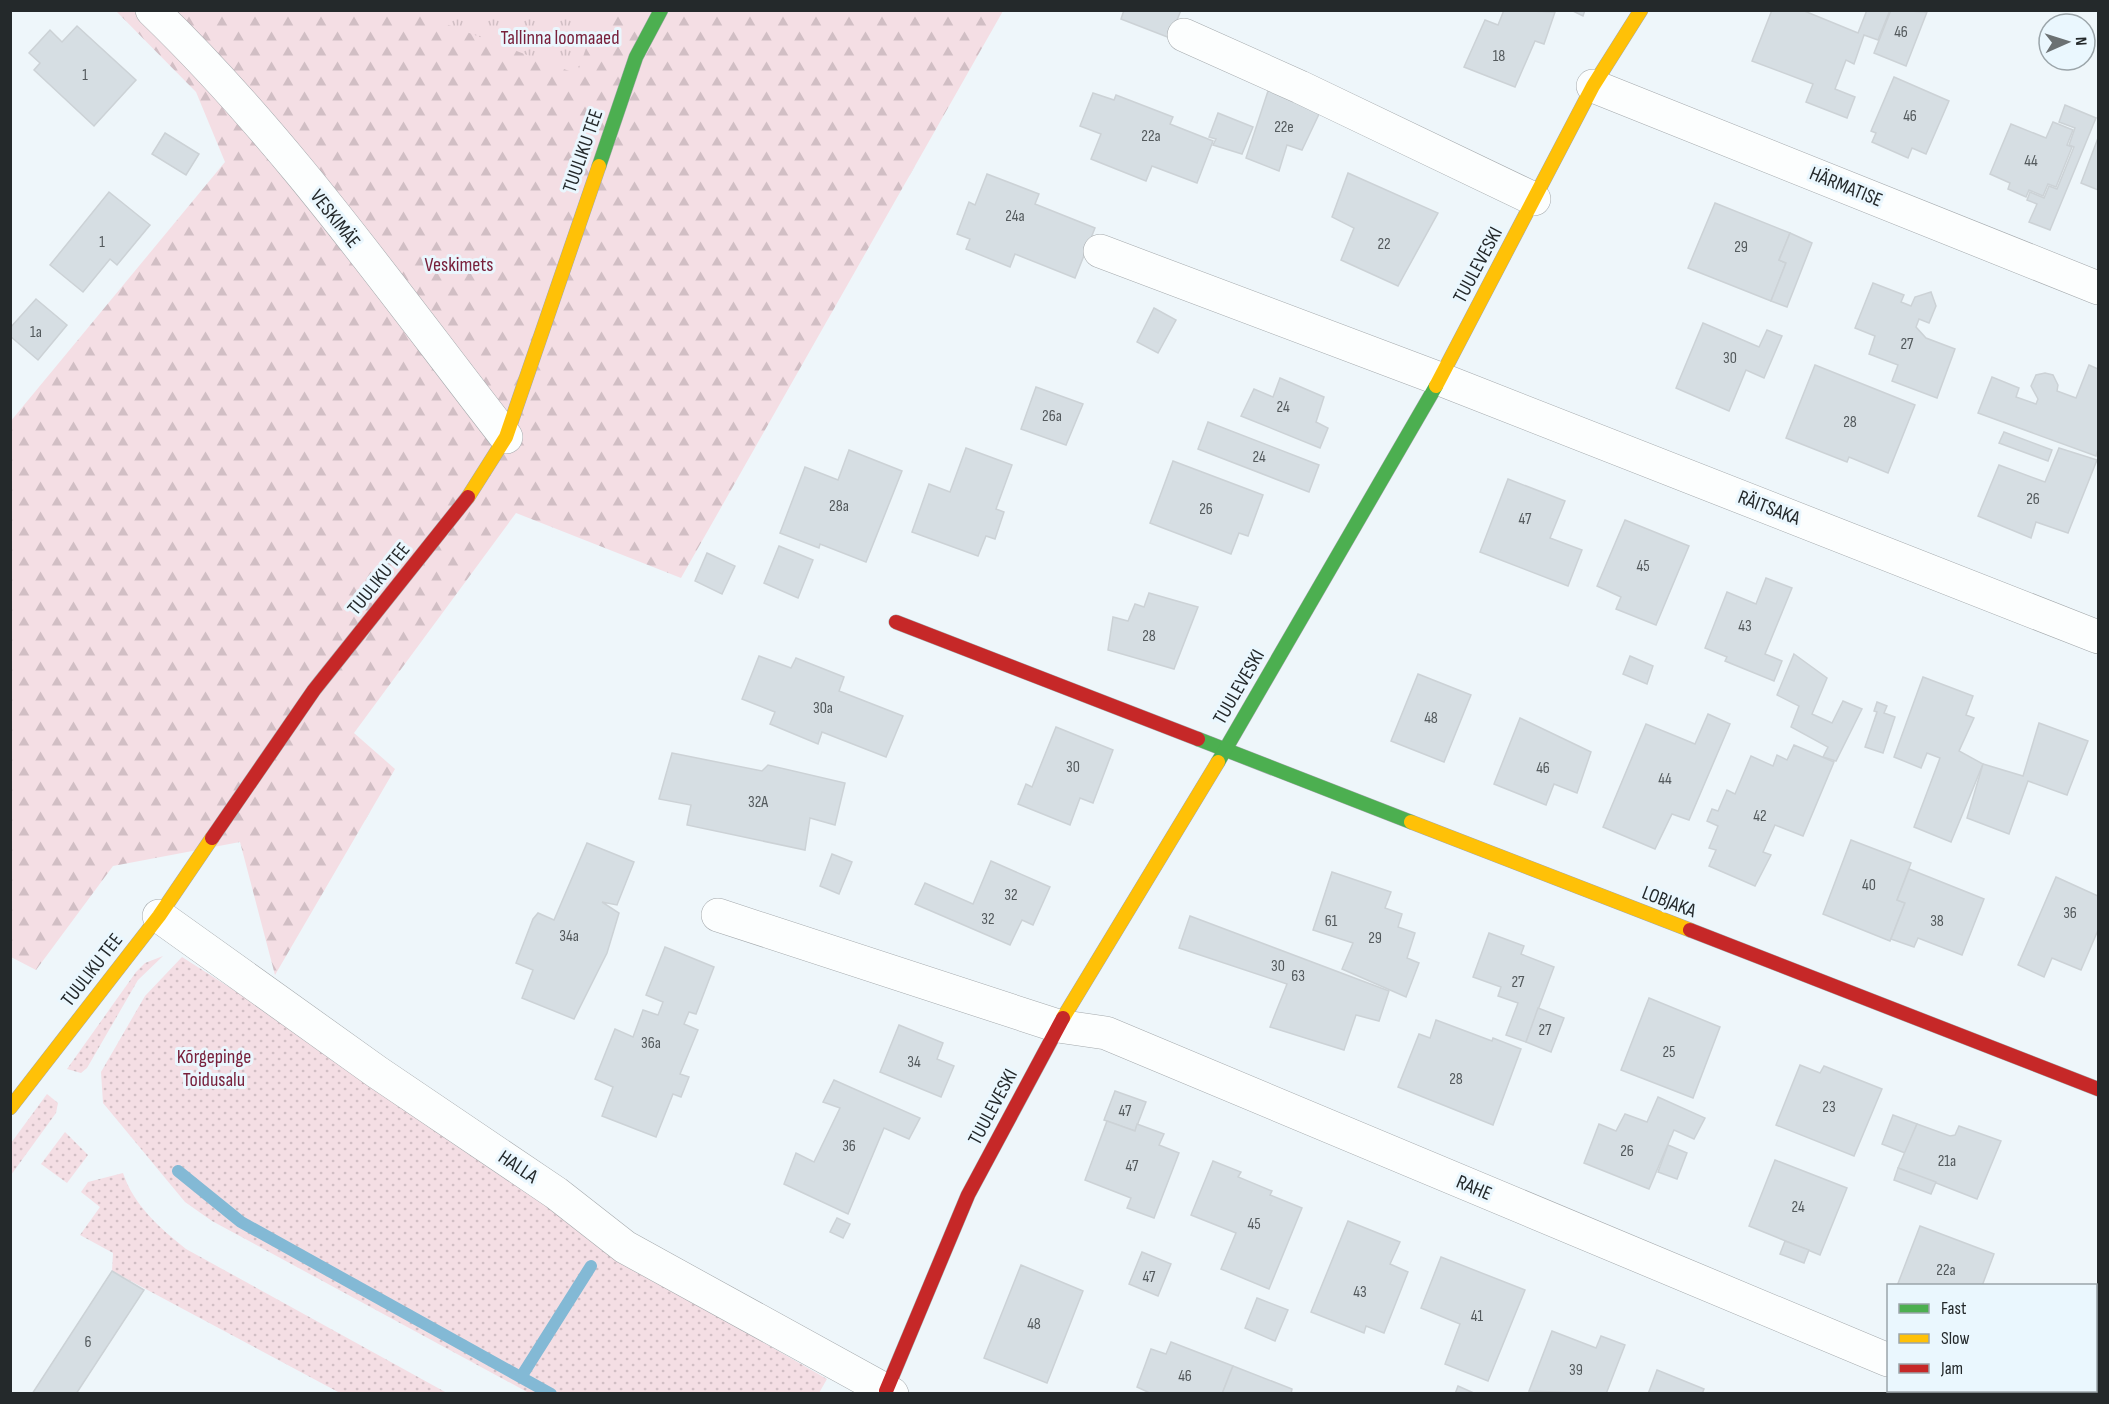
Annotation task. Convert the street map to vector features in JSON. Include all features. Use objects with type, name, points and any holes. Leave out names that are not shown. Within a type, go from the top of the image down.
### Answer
[{"type":"street","name":"VESKIMÄE","points":[[152,10],[205,62],[303,179],[506,437]]},
{"type":"street","name":"TUULIKU TEE","points":[[10,1108],[159,916],[315,690],[464,504],[506,437],[636,57],[661,10]]},
{"type":"street","name":"TUULEVESKI","points":[[889,1392],[968,1195],[1058,1026],[1225,750],[1440,379],[1593,86],[1641,10]]},
{"type":"street","points":[[1184,35],[1300,87],[1534,200]]},
{"type":"street","name":"HÄRMATISE","points":[[1593,86],[2098,288]]},
{"type":"street","name":"RÄITSAKA","points":[[1100,251],[1440,379],[2098,637]]},
{"type":"street","name":"LOBJAKA","points":[[896,622],[2098,1089]]},
{"type":"street","name":"RAHE","points":[[718,915],[1058,1026],[1106,1033],[1887,1360]]},
{"type":"street","name":"HALLA","points":[[159,916],[377,1072],[556,1193],[625,1248],[889,1392]]},
{"type":"green space","name":"Veskimets","points":[[116,11],[1003,11],[681,578],[516,513],[354,733],[395,769],[275,975],[240,842],[113,866],[36,970],[11,957],[10,422],[225,162],[196,92]]},
{"type":"green space","name":"Tallinna loomaaed","points":[[412,11],[599,11],[577,74]]},
{"type":"green space","points":[[163,956],[138,980],[87,1068],[81,1073],[67,1069],[136,972],[145,963]]},
{"type":"green space","name":"Kõrgepinge Toidusalu","points":[[182,957],[248,999],[652,1278],[827,1379],[819,1393],[529,1393],[212,1221],[185,1202],[103,1103],[101,1072],[145,996]]},
{"type":"green space","points":[[47,1094],[58,1103],[56,1113],[11,1175],[11,1143]]},
{"type":"green space","points":[[65,1132],[88,1155],[67,1183],[41,1164]]},
{"type":"green space","points":[[123,1173],[141,1206],[186,1249],[447,1393],[340,1393],[112,1271],[113,1253],[80,1235],[100,1207],[81,1192],[88,1182]]},
{"type":"building","points":[[1124,10],[1181,10],[1170,38],[1121,19]]},
{"type":"building","points":[[1504,10],[1555,12],[1544,44],[1535,41],[1515,87],[1464,67],[1485,20],[1498,25]]},
{"type":"building","points":[[1571,10],[1585,10],[1583,16]]},
{"type":"building","points":[[1772,10],[1802,10],[1858,33],[1867,10],[1890,10],[1878,40],[1864,35],[1854,64],[1846,60],[1835,89],[1855,97],[1847,118],[1806,102],[1813,84],[1752,61]]},
{"type":"building","points":[[1891,10],[1927,12],[1906,66],[1874,53]]},
{"type":"building","points":[[77,26],[136,80],[94,126],[34,70],[40,63],[29,53],[50,30],[62,42]]},
{"type":"building","points":[[1894,77],[1949,101],[1926,154],[1912,148],[1908,158],[1872,142],[1876,133],[1871,131]]},
{"type":"building","points":[[1269,88],[1321,110],[1302,150],[1287,145],[1279,171],[1246,158]]},
{"type":"building","points":[[1093,93],[1114,100],[1116,95],[1173,117],[1170,124],[1213,141],[1197,183],[1152,166],[1146,181],[1091,159],[1101,134],[1080,126]]},
{"type":"building","points":[[2065,105],[2096,118],[2050,230],[2029,222],[2037,204],[2027,200],[2030,192],[2044,198],[2049,186],[2057,189],[2074,147],[2069,145],[2075,128],[2059,122]]},
{"type":"building","points":[[1218,113],[1253,127],[1242,154],[1213,145],[1216,139],[1209,137]]},
{"type":"building","points":[[2053,122],[2073,130],[2067,145],[2072,147],[2056,187],[2048,184],[2043,196],[2029,190],[2026,197],[2008,189],[2010,183],[1990,174],[2011,124],[2046,138]]},
{"type":"building","points":[[165,133],[199,154],[186,175],[152,154]]},
{"type":"building","points":[[2098,138],[2098,190],[2081,183]]},
{"type":"building","points":[[1348,173],[1438,213],[1398,286],[1341,260],[1354,228],[1332,217]]},
{"type":"building","points":[[987,174],[1039,194],[1035,204],[1095,228],[1075,278],[1015,254],[1010,267],[966,249],[970,239],[957,234],[969,202],[975,205]]},
{"type":"building","points":[[109,192],[150,225],[117,265],[110,259],[83,292],[50,265]]},
{"type":"building","points":[[1715,203],[1790,233],[1779,260],[1786,263],[1771,301],[1688,268]]},
{"type":"building","points":[[1790,233],[1812,243],[1787,307],[1771,301],[1786,263],[1779,260]]},
{"type":"building","points":[[1873,283],[1904,295],[1901,302],[1911,306],[1915,297],[1931,292],[1936,306],[1929,323],[1919,319],[1916,327],[1926,338],[1955,349],[1937,398],[1892,381],[1898,365],[1869,354],[1875,336],[1855,328]]},
{"type":"building","points":[[36,299],[67,325],[38,360],[10,336],[10,328]]},
{"type":"building","points":[[1154,308],[1176,320],[1158,353],[1137,342]]},
{"type":"building","points":[[1703,323],[1759,347],[1767,330],[1782,336],[1764,378],[1746,370],[1729,411],[1676,388]]},
{"type":"building","points":[[1815,365],[1915,405],[1888,473],[1849,457],[1847,462],[1786,438]]},
{"type":"building","points":[[2089,365],[2098,369],[2098,449],[2096,456],[1978,413],[1992,377],[2019,388],[2016,397],[2036,404],[2038,399],[2031,386],[2036,375],[2045,373],[2053,375],[2058,385],[2057,391],[2076,398]]},
{"type":"building","points":[[1280,378],[1324,397],[1316,422],[1328,428],[1320,448],[1241,416],[1254,389],[1273,397]]},
{"type":"building","points":[[1036,387],[1083,404],[1066,445],[1021,429]]},
{"type":"building","points":[[1208,422],[1319,465],[1309,492],[1198,449]]},
{"type":"building","points":[[2004,432],[2052,450],[2048,461],[1999,443]]},
{"type":"building","points":[[966,448],[1012,465],[996,509],[1004,512],[995,539],[986,536],[978,556],[912,532],[929,484],[950,492]]},
{"type":"building","points":[[2059,448],[2097,460],[2068,533],[2036,522],[2031,538],[1978,516],[1999,465],[2045,482]]},
{"type":"building","points":[[849,450],[902,471],[866,562],[820,544],[819,548],[780,533],[805,467],[838,480]]},
{"type":"building","points":[[1173,461],[1263,495],[1248,536],[1239,533],[1231,554],[1150,523]]},
{"type":"building","points":[[1508,479],[1565,501],[1550,538],[1582,550],[1568,586],[1480,552]]},
{"type":"building","points":[[1625,520],[1689,546],[1656,625],[1616,609],[1621,597],[1597,586]]},
{"type":"building","points":[[779,546],[813,560],[798,598],[764,583]]},
{"type":"building","points":[[707,553],[735,566],[722,594],[695,581]]},
{"type":"building","points":[[1766,578],[1792,588],[1765,654],[1782,661],[1774,681],[1725,661],[1727,657],[1705,648],[1727,592],[1756,604]]},
{"type":"building","points":[[1149,593],[1198,607],[1174,669],[1108,650],[1113,617],[1128,621],[1135,604],[1144,607]]},
{"type":"building","points":[[1794,654],[1827,678],[1812,714],[1832,723],[1843,701],[1862,709],[1836,761],[1823,757],[1828,747],[1791,727],[1799,706],[1777,695]]},
{"type":"building","points":[[759,656],[791,668],[796,658],[844,677],[839,691],[903,716],[886,757],[822,732],[818,744],[770,724],[775,712],[742,699]]},
{"type":"building","points":[[1630,656],[1653,666],[1647,684],[1623,674]]},
{"type":"building","points":[[1418,674],[1471,695],[1444,762],[1391,741]]},
{"type":"building","points":[[1923,677],[1973,696],[1966,715],[1974,718],[1959,751],[1983,764],[1951,842],[1914,827],[1940,758],[1927,753],[1921,768],[1894,757]]},
{"type":"building","points":[[1877,702],[1887,706],[1884,713],[1895,717],[1883,753],[1865,747],[1877,712],[1874,711]]},
{"type":"building","points":[[1708,714],[1730,724],[1689,820],[1672,814],[1655,849],[1603,827],[1646,724],[1695,744]]},
{"type":"building","points":[[1520,718],[1591,752],[1577,793],[1554,784],[1546,805],[1494,784]]},
{"type":"building","points":[[2039,723],[2088,741],[2067,795],[2028,781],[2009,834],[1967,818],[1983,764],[2023,776]]},
{"type":"building","points":[[1056,727],[1113,750],[1093,803],[1080,798],[1070,825],[1018,804],[1026,784],[1032,787]]},
{"type":"building","points":[[1794,745],[1834,762],[1803,836],[1775,825],[1763,852],[1771,855],[1755,886],[1709,866],[1716,850],[1709,848],[1718,826],[1707,821],[1712,809],[1718,811],[1727,790],[1735,794],[1751,756],[1773,766],[1777,755],[1787,760]]},
{"type":"building","points":[[672,753],[762,771],[768,765],[845,783],[835,825],[810,818],[805,850],[687,825],[691,805],[659,799]]},
{"type":"building","points":[[1851,840],[1911,863],[1897,900],[1905,903],[1890,941],[1823,914]]},
{"type":"building","points":[[587,843],[634,862],[617,905],[602,902],[619,913],[607,953],[574,1019],[522,998],[533,970],[516,963],[533,919],[538,913],[554,920]]},
{"type":"building","points":[[832,854],[852,862],[839,894],[820,886]]},
{"type":"building","points":[[991,861],[1050,887],[1033,925],[1022,920],[1010,945],[915,904],[925,883],[973,904]]},
{"type":"building","points":[[1909,869],[1984,899],[1962,955],[1918,938],[1914,947],[1891,939],[1905,903],[1897,900]]},
{"type":"building","points":[[1332,872],[1391,892],[1385,908],[1402,914],[1398,927],[1415,933],[1407,958],[1419,963],[1406,997],[1342,969],[1353,943],[1313,930]]},
{"type":"building","points":[[2056,877],[2098,896],[2098,930],[2081,970],[2052,958],[2044,977],[2018,965]]},
{"type":"building","points":[[1190,916],[1389,991],[1379,1021],[1356,1015],[1344,1050],[1270,1027],[1287,984],[1179,948]]},
{"type":"building","points":[[1489,933],[1524,946],[1521,954],[1554,967],[1526,1042],[1506,1035],[1518,1003],[1498,996],[1501,987],[1473,977]]},
{"type":"building","points":[[665,947],[714,967],[696,1014],[689,1012],[684,1024],[698,1030],[680,1074],[689,1077],[681,1097],[673,1094],[656,1137],[602,1116],[613,1087],[595,1079],[615,1029],[633,1037],[643,1010],[658,1015],[663,1002],[646,995]]},
{"type":"building","points":[[1649,998],[1720,1027],[1693,1098],[1621,1070]]},
{"type":"building","points":[[1538,1008],[1564,1018],[1551,1052],[1526,1042]]},
{"type":"building","points":[[1436,1020],[1521,1049],[1493,1125],[1398,1087],[1419,1034],[1430,1038]]},
{"type":"building","points":[[899,1025],[943,1043],[937,1059],[954,1066],[941,1097],[880,1072]]},
{"type":"building","points":[[1800,1065],[1820,1073],[1824,1066],[1882,1089],[1854,1156],[1776,1125]]},
{"type":"building","points":[[834,1080],[920,1118],[909,1139],[884,1128],[848,1214],[784,1184],[796,1153],[814,1162],[840,1108],[823,1102]]},
{"type":"building","points":[[1115,1091],[1146,1102],[1135,1131],[1104,1120]]},
{"type":"building","points":[[1658,1097],[1705,1118],[1694,1139],[1674,1130],[1649,1189],[1584,1163],[1599,1124],[1616,1131],[1625,1114],[1647,1122]]},
{"type":"building","points":[[1893,1115],[1917,1124],[1905,1153],[1882,1144]]},
{"type":"building","points":[[1107,1121],[1135,1131],[1137,1124],[1164,1134],[1159,1145],[1179,1153],[1154,1218],[1127,1208],[1131,1198],[1085,1180]]},
{"type":"building","points":[[1917,1124],[1950,1136],[1955,1135],[1959,1126],[2001,1141],[1977,1199],[1898,1168]]},
{"type":"building","points":[[1668,1145],[1687,1153],[1677,1179],[1658,1172]]},
{"type":"building","points":[[1775,1160],[1847,1188],[1820,1255],[1749,1226]]},
{"type":"building","points":[[1213,1161],[1241,1172],[1238,1177],[1272,1191],[1270,1195],[1302,1208],[1269,1289],[1221,1269],[1236,1233],[1191,1215]]},
{"type":"building","points":[[1898,1168],[1936,1182],[1931,1194],[1894,1180]]},
{"type":"building","points":[[837,1218],[850,1224],[843,1238],[830,1232]]},
{"type":"building","points":[[1348,1221],[1400,1242],[1390,1264],[1408,1272],[1384,1333],[1366,1326],[1364,1333],[1311,1312]]},
{"type":"building","points":[[1920,1226],[1994,1254],[1983,1284],[1898,1284]]},
{"type":"building","points":[[1785,1241],[1809,1250],[1804,1263],[1780,1254]]},
{"type":"building","points":[[1142,1252],[1171,1264],[1158,1296],[1129,1284]]},
{"type":"building","points":[[1441,1257],[1525,1290],[1488,1381],[1445,1364],[1460,1324],[1421,1308]]},
{"type":"building","points":[[1021,1265],[1083,1291],[1047,1383],[984,1358]]},
{"type":"building","points":[[112,1271],[144,1290],[76,1394],[32,1394]]},
{"type":"building","points":[[1257,1298],[1288,1310],[1275,1341],[1245,1328]]},
{"type":"building","points":[[2097,1308],[2098,1309],[2097,1386]]},
{"type":"building","points":[[1552,1331],[1596,1348],[1601,1336],[1625,1345],[1606,1394],[1529,1391]]},
{"type":"building","points":[[1171,1342],[1233,1366],[1222,1394],[1152,1394],[1137,1387],[1151,1349],[1166,1354]]},
{"type":"building","points":[[1233,1366],[1292,1389],[1291,1394],[1222,1394]]},
{"type":"building","points":[[1657,1370],[1704,1389],[1702,1394],[1648,1394]]},
{"type":"building","points":[[1458,1386],[1476,1394],[1455,1394]]},
{"type":"waterway","points":[[178,1171],[241,1222],[551,1394]]},
{"type":"waterway","points":[[521,1377],[591,1266]]},
{"type":"traffic: fast","points":[[599,166],[636,57],[661,10]]},
{"type":"traffic: fast","points":[[1218,762],[1436,386]]},
{"type":"traffic: fast","points":[[1198,739],[1411,822]]},
{"type":"traffic: slow","points":[[1436,386],[1593,86],[1641,10]]},
{"type":"traffic: slow","points":[[468,497],[506,437],[599,166]]},
{"type":"traffic: slow","points":[[1063,1018],[1218,762]]},
{"type":"traffic: slow","points":[[1411,822],[1690,930]]},
{"type":"traffic: slow","points":[[10,1108],[159,916],[212,838]]},
{"type":"traffic: jam","points":[[212,838],[314,690],[468,497]]},
{"type":"traffic: jam","points":[[896,622],[1198,739]]},
{"type":"traffic: jam","points":[[1690,930],[2098,1089]]},
{"type":"traffic: jam","points":[[886,1391],[968,1195],[1063,1018]]}]
